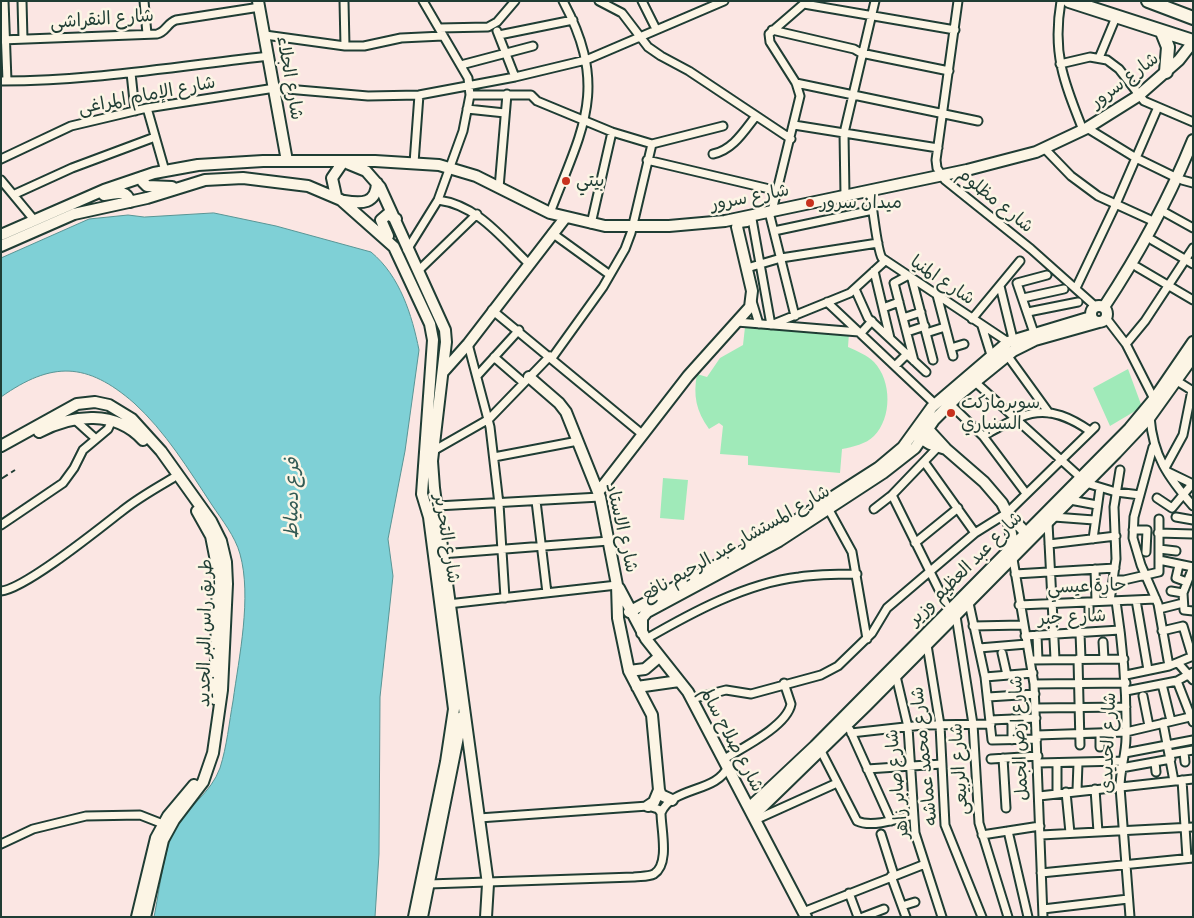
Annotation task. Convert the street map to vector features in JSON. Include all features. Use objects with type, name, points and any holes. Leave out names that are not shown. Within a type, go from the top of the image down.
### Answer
[{"type":"highway","points":[[1070,1],[1089,5],[1116,17],[1193,41]]},
{"type":"highway","points":[[1155,3],[1193,18]]},
{"type":"highway","points":[[1162,32],[1168,47],[1166,72]]},
{"type":"street","points":[[4,1],[4,81],[131,73],[269,56]]},
{"type":"street","points":[[22,1],[23,39]]},
{"type":"street","points":[[144,1],[147,34]]},
{"type":"street","points":[[344,1],[345,46]]},
{"type":"street","points":[[407,250],[438,200],[451,168],[468,109],[470,95],[470,86],[461,65],[423,1]]},
{"type":"street","points":[[439,28],[493,25],[515,1]]},
{"type":"street","points":[[550,213],[585,120],[589,99],[586,60],[573,20],[563,1]]},
{"type":"street","points":[[599,1],[622,13],[638,36],[661,56],[688,71],[791,139]]},
{"type":"street","points":[[642,1],[656,30]]},
{"type":"street","name":"شارع الإمام المراغى","points":[[1,159],[71,126],[147,108],[275,88],[335,94],[419,95],[515,77],[586,60],[638,36],[724,1]]},
{"type":"street","points":[[845,195],[844,134],[851,94],[875,1]]},
{"type":"street","name":"شارع مظلوم","points":[[958,1],[936,160],[941,175],[1076,288],[1100,314],[1126,344],[1149,412]]},
{"type":"street","points":[[1061,1],[1056,38],[1060,64],[1066,86],[1085,129],[1136,158],[1179,179],[1193,183]]},
{"type":"street","points":[[795,316],[782,258],[768,212],[778,191],[800,96],[796,83],[770,42],[769,34],[806,3],[955,30]]},
{"type":"street","name":"شارع النقراشى","points":[[4,40],[161,33],[169,24],[176,20],[259,4]]},
{"type":"street","name":"شارع الجلاء","points":[[259,4],[287,160]]},
{"type":"street","points":[[1099,58],[1116,17]]},
{"type":"street","points":[[499,35],[573,20]]},
{"type":"street","points":[[493,25],[499,35],[515,77]]},
{"type":"street","points":[[772,30],[854,49],[861,53],[949,71]]},
{"type":"street","points":[[265,35],[345,46],[364,46],[401,38],[443,36]]},
{"type":"street","name":"شارع سرور","points":[[343,162],[363,160],[414,163],[451,168],[476,176],[550,213],[591,224],[632,227],[688,225],[747,219],[768,212],[993,164],[1044,148],[1085,129],[1138,96],[1185,54],[1193,41]]},
{"type":"street","points":[[461,65],[533,46]]},
{"type":"street","points":[[1060,64],[1099,58],[1107,60],[1119,70],[1138,96],[1158,108],[1193,122]]},
{"type":"street","points":[[131,73],[135,110]]},
{"type":"street","points":[[796,83],[978,121]]},
{"type":"street","points":[[499,188],[506,94]]},
{"type":"street","points":[[414,163],[419,95]]},
{"type":"street","points":[[470,95],[531,95],[537,101],[612,132],[652,144],[723,126]]},
{"type":"street","points":[[147,108],[165,171]]},
{"type":"street","points":[[1076,288],[1116,204],[1158,108]]},
{"type":"street","points":[[468,109],[505,113]]},
{"type":"street","points":[[713,154],[722,152],[730,147],[756,116]]},
{"type":"street","points":[[794,125],[938,148]]},
{"type":"street","points":[[591,224],[612,132]]},
{"type":"street","points":[[15,194],[72,168],[155,137]]},
{"type":"street","points":[[1100,314],[1137,267],[1152,240],[1166,213],[1193,140]]},
{"type":"street","points":[[433,451],[489,419],[551,357],[582,318],[625,249],[652,144]]},
{"type":"street","points":[[1044,148],[1071,176],[1098,196],[1155,222]]},
{"type":"street","points":[[1100,314],[1193,155]]},
{"type":"street","points":[[1,235],[92,195],[165,171],[239,162],[287,160],[343,162]]},
{"type":"street","points":[[647,160],[778,191]]},
{"type":"street","points":[[338,198],[332,178],[343,162]]},
{"type":"street","name":"شارع التحرير","points":[[343,162],[366,171],[377,183],[396,219],[407,250],[445,330],[443,372],[433,451],[423,498],[429,516],[454,708],[446,762],[414,917]]},
{"type":"street","points":[[142,177],[143,182],[147,186],[175,188]]},
{"type":"street","points":[[1,246],[74,214],[130,202],[205,180],[243,178],[294,183],[338,198],[366,202],[376,194],[377,183]]},
{"type":"street","points":[[1,180],[15,194],[35,221]]},
{"type":"street","points":[[771,325],[843,297],[855,289],[885,261],[880,255],[870,190]]},
{"type":"street","points":[[92,195],[122,192],[127,195],[130,202]]},
{"type":"street","name":"شارع التحرير","points":[[338,198],[394,247],[430,324],[434,340],[427,474],[436,501],[441,554],[488,884],[486,917]]},
{"type":"street","points":[[438,200],[462,205],[477,214],[528,263]]},
{"type":"street","points":[[774,231],[873,210]]},
{"type":"street","points":[[1166,213],[1193,228]]},
{"type":"street","points":[[388,241],[388,234],[382,226],[381,220],[388,214],[396,219]]},
{"type":"street","points":[[418,271],[477,214]]},
{"type":"street","points":[[443,372],[468,344],[492,310],[564,218]]},
{"type":"street","points":[[759,324],[752,300],[747,268],[737,227],[739,222],[747,219],[760,264],[771,325]]},
{"type":"street","points":[[552,233],[610,275]]},
{"type":"street","points":[[1152,240],[1193,264]]},
{"type":"street","points":[[747,268],[782,258],[878,243]]},
{"type":"street","points":[[1126,344],[1145,322],[1193,248]]},
{"type":"street","name":"شارع المنيا","points":[[885,261],[982,325],[1005,350]]},
{"type":"street","points":[[972,319],[1020,261]]},
{"type":"street","points":[[1137,267],[1193,300]]},
{"type":"street","points":[[874,271],[890,338]]},
{"type":"street","points":[[1034,333],[1017,282],[1047,275]]},
{"type":"street","points":[[914,362],[894,283],[910,277],[934,360]]},
{"type":"street","points":[[1000,286],[1005,350],[1049,413]]},
{"type":"street","points":[[855,289],[863,310],[872,321],[926,372]]},
{"type":"street","points":[[1023,298],[1064,289]]},
{"type":"street","points":[[937,295],[953,356]]},
{"type":"street","points":[[423,498],[428,493],[436,501],[499,504],[600,494],[642,434],[688,376],[748,311],[752,300]]},
{"type":"street","points":[[827,302],[935,404]]},
{"type":"street","points":[[883,308],[899,302]]},
{"type":"street","points":[[1028,312],[1078,302]]},
{"type":"street","points":[[492,310],[642,434]]},
{"type":"street","points":[[903,318],[921,312]]},
{"type":"street","name":"شارع المستشار عبد الرحيم نافع","points":[[630,612],[737,555],[818,508],[898,452],[919,422],[935,404],[1005,350],[1034,333],[1100,314]]},
{"type":"street","name":"شارع المستشار عبد الرحيم نافع","points":[[644,636],[642,618],[646,612],[779,541],[829,510],[915,448],[922,440],[928,428],[950,404],[1005,350],[1100,314]]},
{"type":"street","points":[[860,333],[872,321]]},
{"type":"street","points":[[737,322],[860,333]]},
{"type":"street","name":"شارع المنيا","points":[[982,325],[1005,350]]},
{"type":"street","points":[[907,332],[945,327]]},
{"type":"street","points":[[477,376],[518,330]]},
{"type":"street","name":"شارع عبد العظيم وزير","points":[[1149,412],[1193,342]]},
{"type":"street","points":[[468,344],[489,419],[499,504],[505,598]]},
{"type":"street","points":[[951,348],[964,344]]},
{"type":"street","points":[[895,366],[907,354]]},
{"type":"street","points":[[494,357],[527,380]]},
{"type":"street","name":"شارع عبد العظيم وزير","points":[[864,702],[952,613],[1013,544],[1083,480],[1149,412],[1193,358]]},
{"type":"street","name":"شارع الاستاد","points":[[527,380],[559,403],[566,412],[600,494],[617,585],[618,618],[629,671],[652,715],[659,790]]},
{"type":"street","points":[[1166,470],[1183,435],[1192,391],[1177,380]]},
{"type":"street","points":[[974,381],[1083,480],[1100,488],[1140,495]]},
{"type":"street","points":[[82,403],[87,410],[79,419],[96,439]]},
{"type":"street","name":"طريق راس البر الجديد","points":[[3,443],[68,407],[82,403],[102,403],[115,408],[137,424],[161,451],[217,531],[224,551],[227,573],[214,714],[203,768],[195,783],[163,824],[154,845],[137,917]]},
{"type":"street","points":[[950,404],[983,436],[1025,492]]},
{"type":"street","points":[[1,524],[63,483],[74,468],[83,450],[108,429],[115,408]]},
{"type":"street","points":[[1149,412],[1153,447],[1133,530],[1135,548],[1159,609],[1169,666]]},
{"type":"street","points":[[691,699],[726,690],[751,694],[784,683],[832,671],[867,639],[887,608],[975,532],[1007,513],[1025,492],[1092,429],[1070,418],[1049,413],[1031,414],[1016,418],[983,436]]},
{"type":"street","name":"طريق راس البر الجديد","points":[[1,454],[45,429],[79,419],[112,420],[132,428],[173,478],[206,525],[216,553],[220,715],[210,768],[199,789],[174,820],[163,840],[145,917]]},
{"type":"street","points":[[919,422],[928,428],[942,448],[984,482],[1007,513],[1025,532]]},
{"type":"street","points":[[912,432],[922,440],[942,448]]},
{"type":"street","points":[[494,457],[578,441]]},
{"type":"street","points":[[1153,447],[1166,470],[1193,506]]},
{"type":"street","points":[[874,509],[892,495],[942,448]]},
{"type":"street","points":[[925,463],[975,532]]},
{"type":"street","name":"شارع الحديدى","points":[[1120,470],[1114,507],[1116,536],[1113,601],[1120,630],[1126,674],[1125,753],[1121,764],[1120,787],[1125,830],[1125,864],[1130,917]]},
{"type":"street","points":[[1157,498],[1172,508],[1193,484],[1166,470]]},
{"type":"street","points":[[1,591],[9,590],[32,576],[104,526],[122,510],[173,478]]},
{"type":"street","name":"شارع عبد العظيم وزير","points":[[952,613],[969,603],[1013,559],[1070,500],[1083,480]]},
{"type":"street","points":[[1093,539],[1094,520],[1100,488]]},
{"type":"street","name":"شارع الربيعى","points":[[892,495],[929,572],[952,613],[972,724],[975,783],[982,835],[1008,917]]},
{"type":"street","points":[[1070,500],[1097,506]]},
{"type":"street","points":[[536,501],[547,593]]},
{"type":"street","points":[[915,543],[958,508]]},
{"type":"street","points":[[829,510],[852,552],[867,639]]},
{"type":"street","points":[[1007,513],[1013,544]]},
{"type":"street","points":[[1176,516],[1193,520]]},
{"type":"street","points":[[1113,580],[1124,580],[1159,572],[1159,519]]},
{"type":"street","points":[[1055,660],[1048,544],[1051,520],[1094,520]]},
{"type":"street","points":[[1133,530],[1147,530],[1146,552]]},
{"type":"street","points":[[1158,533],[1193,534]]},
{"type":"street","points":[[1048,544],[1116,536]]},
{"type":"street","points":[[441,554],[609,542]]},
{"type":"street","points":[[1158,548],[1176,550]]},
{"type":"street","name":"شارع ارض الجمل","points":[[1013,559],[1035,694],[1043,913]]},
{"type":"street","points":[[1159,560],[1193,567],[1183,593],[1186,612],[1193,611]]},
{"type":"street","points":[[1179,565],[1176,578],[1187,582]]},
{"type":"street","points":[[1015,574],[1115,568]]},
{"type":"street","points":[[1089,612],[1092,602],[1095,569]]},
{"type":"street","points":[[644,636],[689,614],[771,583],[798,577],[857,574]]},
{"type":"street","points":[[448,604],[617,585]]},
{"type":"street","name":"شارع صلاح سالم","points":[[617,585],[644,636],[691,699],[726,762],[804,914]]},
{"type":"street","points":[[1171,591],[1183,593]]},
{"type":"street","points":[[1136,600],[1148,670]]},
{"type":"street","name":"حارة عيسي","points":[[1020,605],[1156,600]]},
{"type":"street","points":[[969,603],[985,677],[993,741],[1080,733],[1126,732],[1167,722],[1192,719],[1176,681]]},
{"type":"street","points":[[1159,609],[1184,603]]},
{"type":"street","name":"شارع عبد العظيم وزير","points":[[752,815],[815,746],[896,676],[927,645],[944,621]]},
{"type":"street","points":[[973,626],[1023,625]]},
{"type":"street","points":[[1126,674],[1169,666],[1192,656],[1189,632],[1182,626],[1162,631]]},
{"type":"street","name":"شارع جبر","points":[[1025,636],[1120,630]]},
{"type":"street","points":[[1080,633],[1080,745]]},
{"type":"street","points":[[1037,635],[1038,660]]},
{"type":"street","points":[[1103,642],[1104,659]]},
{"type":"street","points":[[979,648],[1027,644]]},
{"type":"street","name":"شارع محمد عماشه","points":[[927,645],[940,725],[945,825],[982,917]]},
{"type":"street","points":[[1002,653],[1007,675]]},
{"type":"street","points":[[629,671],[645,668],[659,658]]},
{"type":"street","points":[[1030,660],[1124,659]]},
{"type":"street","points":[[1034,684],[1126,687],[1162,684],[1192,676],[1178,662]]},
{"type":"street","points":[[985,677],[1033,673]]},
{"type":"street","name":"شارع صابر زاهر","points":[[896,676],[908,727],[913,816],[925,864],[942,917]]},
{"type":"street","points":[[637,687],[679,681]]},
{"type":"street","points":[[429,884],[488,884],[634,877],[654,874],[661,867],[663,858],[661,813],[667,803],[722,776],[726,762],[786,716],[791,704],[784,683]]},
{"type":"street","points":[[1041,873],[1190,858],[1178,781],[1169,745],[1162,684]]},
{"type":"street","points":[[988,697],[1035,694]]},
{"type":"street","points":[[1143,696],[1149,726]]},
{"type":"street","points":[[1036,708],[1126,707]]},
{"type":"street","name":"شارع عبد العظيم وزير","points":[[752,815],[821,751],[849,729],[854,711]]},
{"type":"street","name":"شارع التحرير","points":[[422,917],[464,712]]},
{"type":"street","points":[[891,821],[849,729],[972,724],[1036,718]]},
{"type":"street","points":[[1012,719],[1012,740]]},
{"type":"street","points":[[1100,733],[1100,747]]},
{"type":"street","points":[[1125,753],[1193,740]]},
{"type":"street","points":[[991,759],[1121,764],[1155,762],[1193,750]]},
{"type":"street","points":[[821,751],[857,821],[863,823],[891,821],[913,816]]},
{"type":"street","points":[[1184,752],[1185,762]]},
{"type":"street","points":[[1003,758],[1006,808]]},
{"type":"street","points":[[1155,762],[1156,772]]},
{"type":"street","points":[[1057,763],[1057,793]]},
{"type":"street","points":[[1077,790],[1078,763]]},
{"type":"street","points":[[867,769],[942,764]]},
{"type":"street","points":[[1039,796],[1077,790],[1193,778]]},
{"type":"street","points":[[717,779],[735,780]]},
{"type":"street","points":[[752,815],[837,783]]},
{"type":"street","points":[[1095,788],[1098,832]]},
{"type":"street","points":[[659,790],[661,795],[672,800]]},
{"type":"street","points":[[648,806],[654,802],[659,790]]},
{"type":"street","points":[[1066,792],[1070,833]]},
{"type":"street","points":[[479,818],[648,806],[658,809],[661,813]]},
{"type":"street","points":[[2,843],[33,829],[86,816],[140,815],[163,824]]},
{"type":"street","points":[[982,835],[1040,826]]},
{"type":"street","points":[[1041,835],[1193,827]]},
{"type":"street","points":[[1008,830],[1028,917]]},
{"type":"street","points":[[881,834],[892,876],[906,917]]},
{"type":"street","points":[[804,914],[849,893],[925,864]]},
{"type":"street","points":[[849,893],[858,917]]},
{"type":"street","points":[[1043,913],[1128,899]]},
{"type":"street","points":[[902,906],[915,902]]},
{"type":"street","points":[[863,917],[884,910]]},
{"type":"green space","points":[[745,327],[849,333],[848,347],[868,357],[880,370],[887,389],[888,399],[884,420],[871,439],[859,445],[842,449],[840,473],[748,465],[748,456],[720,454],[723,426],[719,423],[709,429],[701,416],[695,389],[697,374],[707,377],[720,358],[743,345]]},
{"type":"green space","points":[[1128,369],[1142,407],[1110,426],[1093,388]]},
{"type":"green space","points":[[663,478],[688,480],[684,520],[660,518]]},
{"type":"water","name":"فرع دمياط","points":[[214,213],[276,226],[371,252],[390,273],[397,284],[408,310],[419,350],[405,451],[388,539],[393,576],[380,697],[379,854],[375,917],[154,917],[171,837],[180,820],[211,785],[220,768],[233,701],[245,608],[245,589],[240,554],[228,528],[176,451],[145,414],[117,389],[85,374],[69,371],[53,372],[19,385],[1,397],[1,258],[89,219],[128,215],[144,217]]},
{"type":"railway","points":[[1,479],[15,470]]},
{"type":"place","name":"بيتي","points":[[566,181]]},
{"type":"place","name":"ميدان سرور","points":[[810,203]]},
{"type":"place","name":"سوبرماركت السنباري","points":[[951,413]]}]
